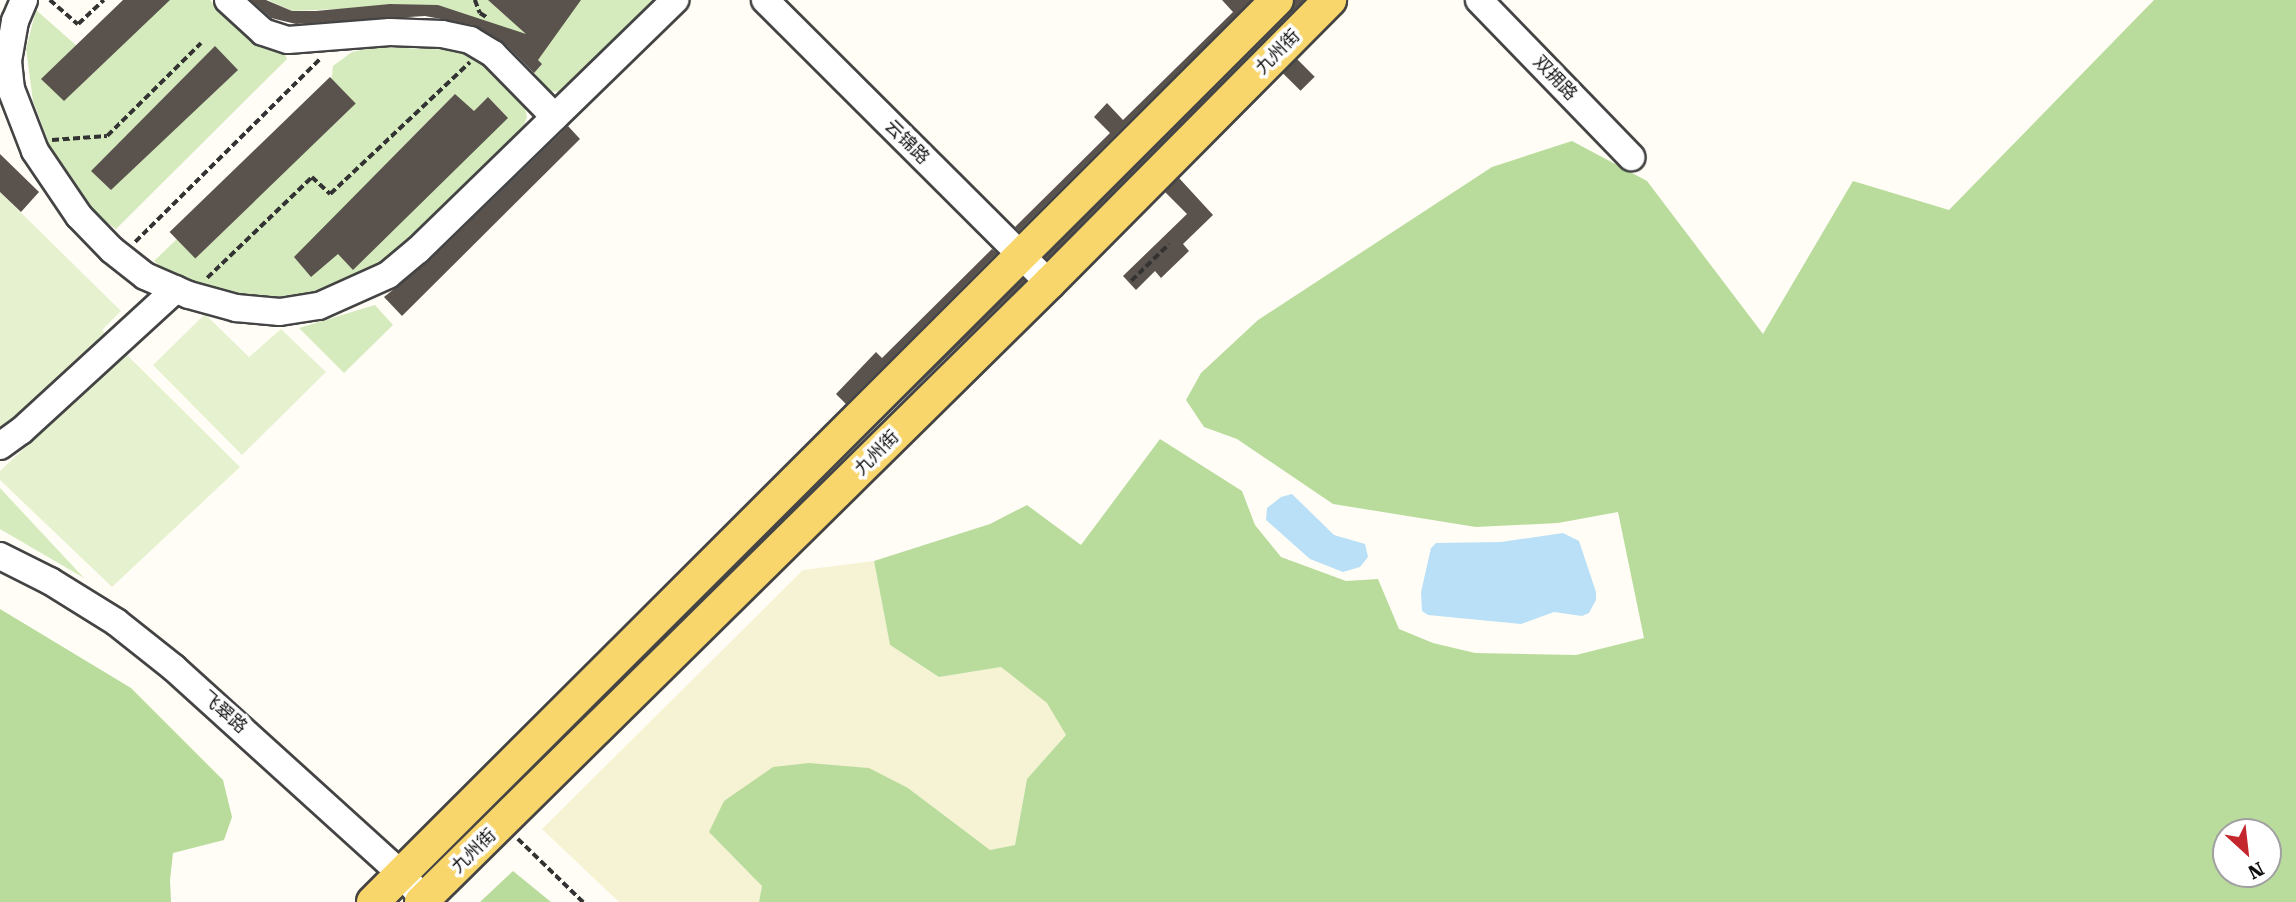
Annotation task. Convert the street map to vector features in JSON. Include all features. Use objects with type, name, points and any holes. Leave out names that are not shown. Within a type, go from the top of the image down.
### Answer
[{"type":"main road","name":"九州街","points":[[373,902],[1278,0]]},
{"type":"main road","name":"九州街","points":[[425,901],[1049,283],[1330,0]]},
{"type":"street","points":[[24,0],[15,21],[8,61],[10,109],[50,178],[79,216],[145,276],[183,292],[236,308],[280,312],[319,306],[358,291],[388,275],[418,250],[671,2]]},
{"type":"street","points":[[228,0],[263,32],[288,40],[390,32],[442,33],[470,40],[520,79],[555,117]]},
{"type":"street","name":"云锦路","points":[[765,0],[1049,283]]},
{"type":"street","name":"双拥路","points":[[1479,0],[1631,157]]},
{"type":"street","points":[[0,446],[22,431],[183,292]]},
{"type":"street","name":"飞翠路","points":[[0,556],[50,581],[125,629],[251,735],[401,874],[425,901]]},
{"type":"path","points":[[50,0],[78,24],[104,0]]},
{"type":"path","points":[[475,0],[480,13],[488,18]]},
{"type":"path","points":[[120,256],[342,37]]},
{"type":"path","points":[[31,142],[107,135],[201,43]]},
{"type":"path","points":[[183,292],[312,177],[330,194],[484,49]]},
{"type":"path","points":[[1131,281],[1169,244]]},
{"type":"path","points":[[502,823],[583,902]]},
{"type":"shaded area","points":[[874,561],[890,645],[939,677],[1001,667],[1048,703],[1066,735],[1027,779],[1015,845],[990,850],[908,788],[762,886],[759,902],[619,902],[542,829],[803,570]]},
{"type":"green space","points":[[164,0],[210,0],[235,27],[260,43],[284,52],[287,59],[116,229],[96,215],[75,193],[54,157],[33,101],[26,49],[36,10],[94,61]]},
{"type":"green space","points":[[268,0],[655,0],[654,8],[569,89],[560,92],[549,91],[507,39],[459,12],[435,5],[292,11]]},
{"type":"green space","points":[[2154,0],[2296,0],[2296,902],[759,902],[762,886],[709,832],[724,801],[773,767],[809,763],[869,768],[908,788],[990,850],[1015,845],[1027,779],[1066,735],[1047,703],[1001,667],[939,677],[890,645],[874,561],[990,524],[1027,505],[1081,545],[1160,439],[1242,491],[1255,525],[1281,557],[1346,581],[1378,579],[1399,629],[1433,643],[1475,653],[1576,655],[1644,638],[1618,512],[1558,523],[1476,527],[1333,504],[1237,439],[1204,427],[1186,400],[1201,373],[1258,320],[1492,167],[1572,141],[1647,181],[1763,334],[1853,181],[1949,210]]},
{"type":"green space","points":[[376,47],[457,50],[486,67],[524,104],[527,117],[522,131],[386,263],[343,285],[282,299],[235,293],[169,273],[154,261],[330,92],[333,66],[352,52]]},
{"type":"green space","points":[[0,192],[121,311],[102,330],[111,341],[0,438]]},
{"type":"green space","points":[[375,305],[393,325],[344,373],[299,328]]},
{"type":"green space","points":[[205,314],[249,357],[281,329],[326,372],[242,455],[153,365]]},
{"type":"green space","points":[[125,353],[240,467],[112,587],[0,480],[0,471]]},
{"type":"green space","points":[[0,488],[84,578],[0,529]]},
{"type":"green space","points":[[0,609],[131,688],[223,780],[232,817],[224,840],[173,853],[171,902],[0,902]]},
{"type":"green space","points":[[513,871],[551,902],[480,902]]},
{"type":"water","points":[[1292,494],[1334,535],[1365,544],[1368,557],[1360,567],[1343,572],[1310,559],[1266,520],[1267,508],[1281,497]]},
{"type":"water","points":[[1563,533],[1579,541],[1596,592],[1596,600],[1589,613],[1582,616],[1554,612],[1521,624],[1428,615],[1422,611],[1421,592],[1431,548],[1436,543],[1501,542]]},
{"type":"building","points":[[123,0],[170,0],[64,101],[41,79]]},
{"type":"building","points":[[251,0],[266,0],[292,11],[390,4],[438,5],[526,34],[488,0],[581,0],[538,60],[542,64],[534,73],[504,43],[473,25],[425,16],[296,24],[271,18]]},
{"type":"building","points":[[1222,0],[1251,0],[1019,231],[1015,227],[1110,133],[1094,117],[1107,103],[1123,120],[1233,12]]},
{"type":"building","points":[[1295,0],[1304,0],[1047,259],[1045,257],[1290,13]]},
{"type":"building","points":[[215,46],[238,70],[111,190],[91,171]]},
{"type":"building","points":[[1297,59],[1315,77],[1301,91],[1283,73]]},
{"type":"building","points":[[330,77],[356,104],[195,259],[170,232]]},
{"type":"building","points":[[455,94],[474,111],[488,97],[508,118],[353,270],[338,254],[311,277],[294,257]]},
{"type":"building","points":[[568,126],[580,139],[402,316],[384,297],[429,261]]},
{"type":"building","points":[[0,154],[39,192],[21,212],[0,192]]},
{"type":"building","points":[[1179,178],[1213,215],[1183,244],[1189,251],[1161,278],[1155,271],[1136,290],[1123,276],[1187,214],[1165,192]]},
{"type":"building","points":[[992,249],[997,253],[846,404],[836,394],[876,352],[882,358]]},
{"type":"building","points":[[1023,279],[1025,281],[873,429]]}]
